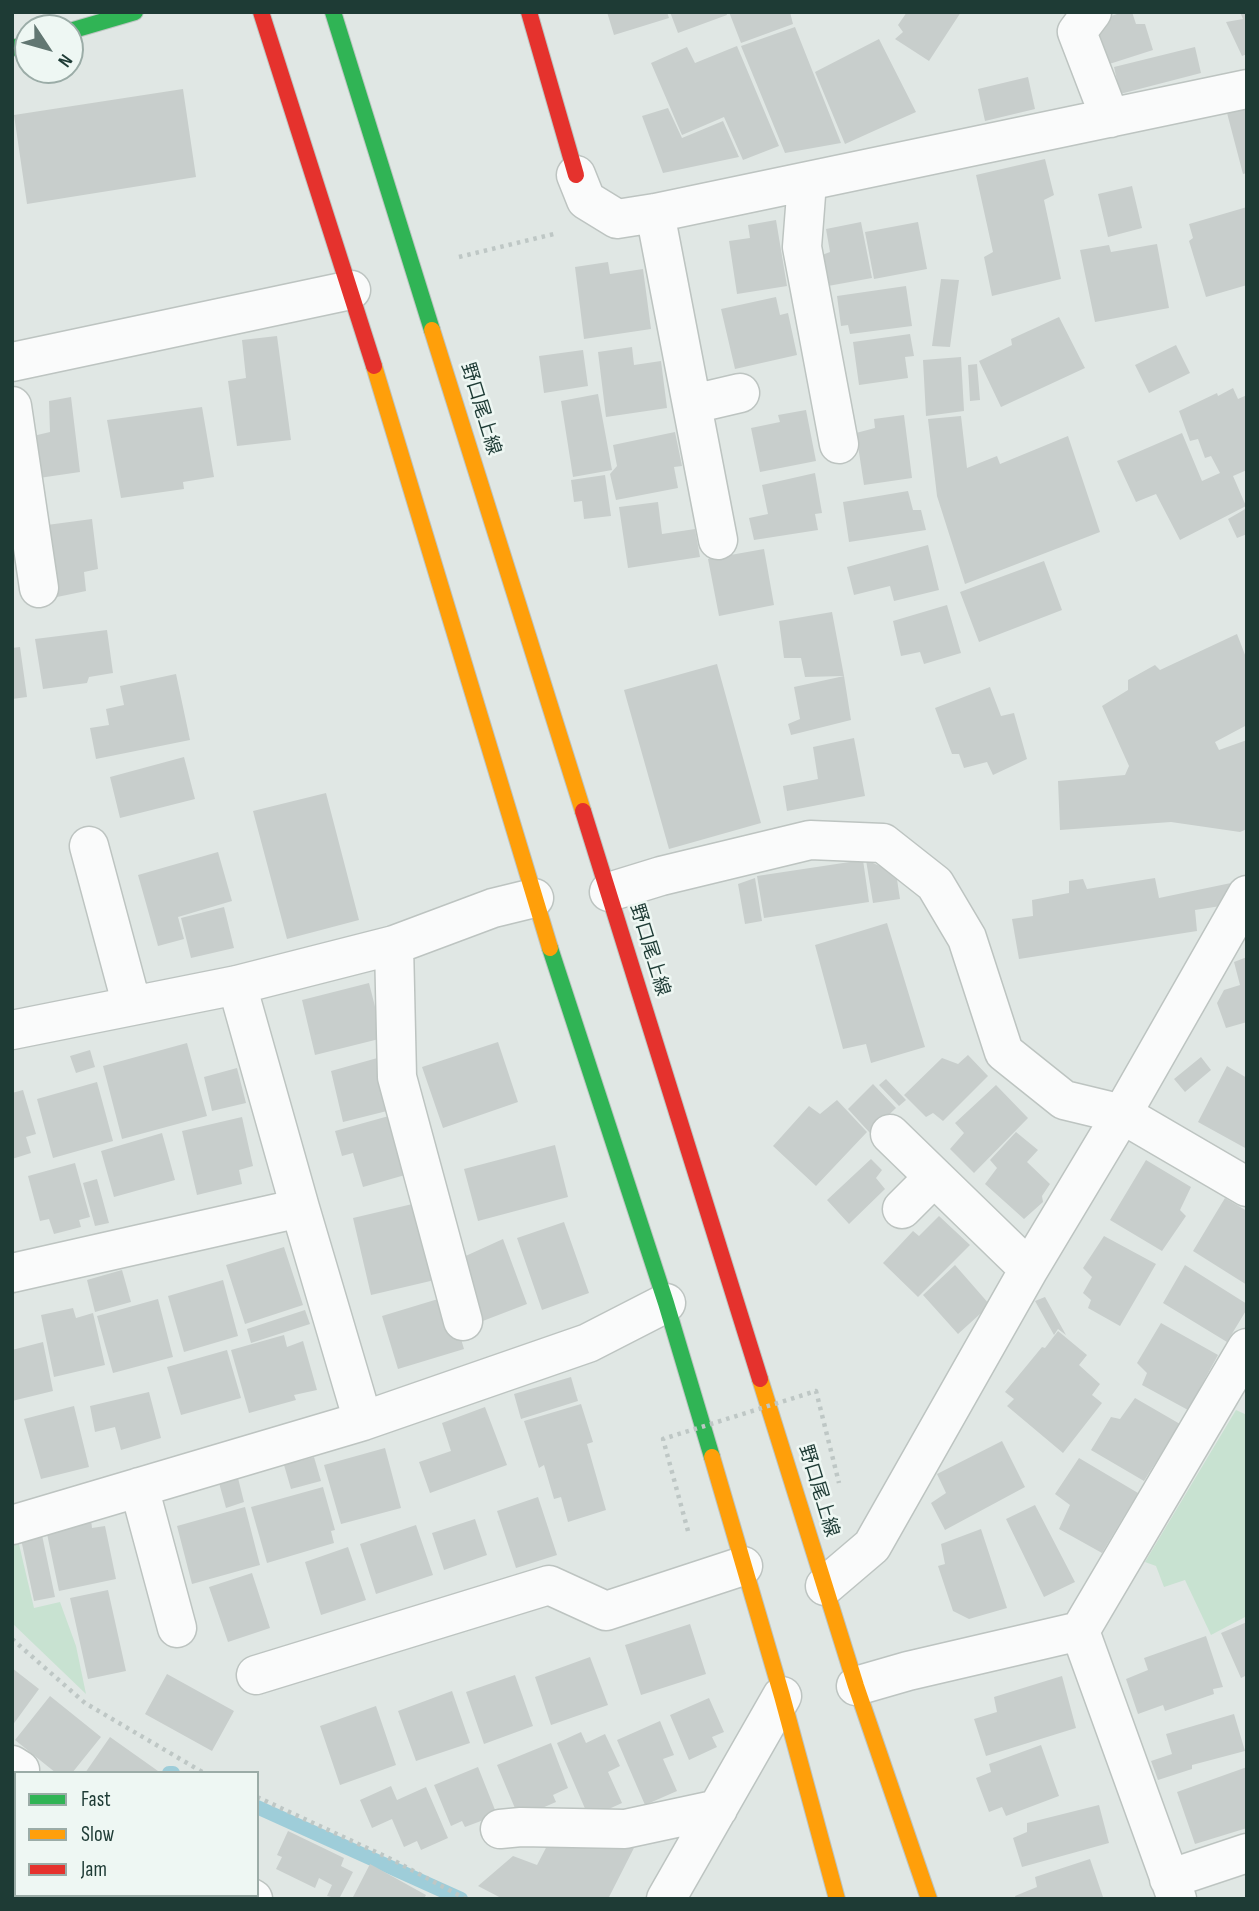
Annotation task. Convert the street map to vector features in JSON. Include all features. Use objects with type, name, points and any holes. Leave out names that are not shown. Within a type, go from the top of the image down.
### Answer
[{"type":"main road","points":[[84,27],[135,12]]},
{"type":"main road","points":[[261,12],[351,289],[534,898],[666,1303],[782,1696],[837,1899]]},
{"type":"main road","name":"野口尾上線","points":[[333,12],[856,1686],[929,1899]]},
{"type":"main road","points":[[529,12],[576,175]]},
{"type":"street","points":[[1092,12],[1077,32],[1110,118]]},
{"type":"street","points":[[576,175],[586,200],[617,219],[807,182],[1247,89]]},
{"type":"street","points":[[807,182],[802,247],[839,444]]},
{"type":"street","points":[[655,213],[718,540]]},
{"type":"street","points":[[12,362],[351,289]]},
{"type":"street","points":[[693,404],[740,393]]},
{"type":"street","points":[[12,406],[39,587]]},
{"type":"street","points":[[610,892],[661,876],[810,840],[883,843],[936,884],[967,938],[1004,1052],[1064,1100],[1122,1114],[1247,1187]]},
{"type":"street","points":[[89,846],[132,1006]]},
{"type":"street","points":[[825,1586],[872,1546],[1029,1269],[1122,1114],[1247,895]]},
{"type":"street","points":[[12,1030],[237,985],[394,945],[493,908],[534,898]]},
{"type":"street","points":[[394,945],[397,1077],[463,1321]]},
{"type":"street","points":[[237,985],[363,1421]]},
{"type":"street","points":[[890,1134],[1029,1269]]},
{"type":"street","points":[[902,1209],[934,1177]]},
{"type":"street","points":[[12,1273],[300,1208]]},
{"type":"street","points":[[12,1525],[363,1421],[588,1343],[666,1303]]},
{"type":"street","points":[[856,1686],[908,1671],[1080,1631],[1247,1348]]},
{"type":"street","points":[[139,1488],[177,1628]]},
{"type":"street","points":[[256,1675],[549,1585],[606,1612],[743,1566]]},
{"type":"street","points":[[1080,1631],[1173,1889],[1247,1853]]},
{"type":"street","points":[[666,1899],[782,1696]]},
{"type":"street","points":[[500,1829],[521,1826],[625,1829],[718,1809]]},
{"type":"path","points":[[459,257],[617,219]]},
{"type":"path","points":[[688,1531],[663,1439],[816,1391],[839,1483]]},
{"type":"path","points":[[12,1639],[85,1703],[201,1771]]},
{"type":"path","points":[[259,1798],[393,1860],[466,1899]]},
{"type":"green space","points":[[1236,1410],[1247,1415],[1247,1616],[1211,1635],[1185,1580],[1164,1587],[1156,1566],[1145,1562]]},
{"type":"green space","points":[[18,1540],[34,1608],[60,1602],[76,1646],[86,1694],[12,1623],[12,1541]]},
{"type":"building","points":[[607,12],[667,12],[669,18],[614,35]]},
{"type":"building","points":[[670,12],[726,12],[727,15],[678,33]]},
{"type":"building","points":[[729,12],[790,12],[793,24],[741,43]]},
{"type":"building","points":[[907,12],[961,12],[929,61],[895,39],[903,32],[898,25]]},
{"type":"building","points":[[1123,12],[1132,12],[1136,24],[1145,24],[1153,50],[1103,66],[1090,23]]},
{"type":"building","points":[[1240,12],[1247,12],[1247,54],[1242,56],[1226,22],[1243,19]]},
{"type":"building","points":[[795,27],[841,143],[785,153],[741,46]]},
{"type":"building","points":[[879,39],[916,112],[845,144],[815,72]]},
{"type":"building","points":[[737,46],[779,146],[743,160],[724,117],[682,135],[651,63],[687,47],[695,63]]},
{"type":"building","points":[[1195,47],[1201,73],[1120,94],[1114,67]]},
{"type":"building","points":[[1028,77],[1035,109],[985,121],[978,89]]},
{"type":"building","points":[[183,89],[196,177],[27,204],[14,115]]},
{"type":"building","points":[[668,108],[682,138],[723,121],[739,157],[663,173],[642,116]]},
{"type":"building","points":[[1247,108],[1247,173],[1243,174],[1227,113]]},
{"type":"building","points":[[1045,159],[1054,195],[1044,200],[1061,279],[992,296],[984,257],[993,252],[976,175]]},
{"type":"building","points":[[1132,186],[1142,228],[1108,237],[1098,194]]},
{"type":"building","points":[[1247,207],[1247,285],[1206,297],[1189,241],[1193,238],[1189,224]]},
{"type":"building","points":[[776,220],[787,286],[737,294],[729,241],[750,238],[748,225]]},
{"type":"building","points":[[861,222],[872,278],[828,286],[822,255],[830,252],[826,229]]},
{"type":"building","points":[[918,222],[927,269],[874,279],[865,232]]},
{"type":"building","points":[[1157,244],[1169,308],[1095,322],[1080,250],[1109,245],[1111,252]]},
{"type":"building","points":[[608,262],[610,274],[643,269],[651,329],[584,339],[575,267]]},
{"type":"building","points":[[941,279],[959,280],[950,347],[932,346]]},
{"type":"building","points":[[906,286],[912,326],[850,334],[848,325],[841,326],[837,296]]},
{"type":"building","points":[[776,297],[780,315],[788,313],[797,355],[735,369],[721,309]]},
{"type":"building","points":[[1059,317],[1085,368],[1001,407],[979,361],[1012,345],[1011,339]]},
{"type":"building","points":[[910,334],[914,356],[905,357],[908,378],[859,385],[853,342]]},
{"type":"building","points":[[277,336],[291,440],[237,446],[228,381],[246,378],[242,340]]},
{"type":"building","points":[[1176,345],[1190,373],[1149,393],[1135,365]]},
{"type":"building","points":[[632,347],[634,365],[661,361],[667,408],[606,417],[598,352]]},
{"type":"building","points":[[583,350],[588,386],[544,393],[539,356]]},
{"type":"building","points":[[961,357],[964,411],[926,416],[923,360]]},
{"type":"building","points":[[977,364],[980,400],[970,401],[968,365]]},
{"type":"building","points":[[1233,388],[1238,399],[1247,395],[1247,470],[1233,476],[1246,506],[1180,540],[1156,494],[1136,502],[1117,461],[1182,433],[1202,481],[1220,473],[1211,456],[1205,458],[1198,439],[1190,441],[1179,411]]},
{"type":"building","points":[[598,394],[612,470],[573,477],[561,401]]},
{"type":"building","points":[[71,397],[80,472],[39,478],[33,436],[50,432],[49,401]]},
{"type":"building","points":[[202,407],[214,477],[183,482],[184,489],[121,498],[107,420]]},
{"type":"building","points":[[806,410],[816,461],[760,472],[751,428],[780,422],[778,415]]},
{"type":"building","points":[[904,415],[912,478],[864,485],[856,433],[875,428],[874,419]]},
{"type":"building","points":[[961,416],[967,468],[997,456],[1000,464],[1068,436],[1100,532],[965,584],[937,496],[928,419]]},
{"type":"building","points":[[675,432],[682,466],[674,467],[678,488],[616,500],[610,474],[617,466],[613,445]]},
{"type":"building","points":[[815,473],[822,513],[815,514],[818,530],[754,540],[749,518],[768,514],[762,485]]},
{"type":"building","points":[[605,475],[611,516],[584,519],[582,501],[574,502],[571,480]]},
{"type":"building","points":[[908,491],[913,510],[921,510],[926,530],[849,542],[843,502]]},
{"type":"building","points":[[658,502],[662,534],[695,529],[700,557],[628,568],[619,507]]},
{"type":"building","points":[[1247,508],[1247,534],[1237,538],[1228,519]]},
{"type":"building","points":[[92,519],[98,569],[84,572],[86,591],[57,597],[47,525]]},
{"type":"building","points":[[928,545],[939,590],[894,601],[890,586],[854,595],[847,567]]},
{"type":"building","points":[[764,549],[774,605],[719,616],[708,559]]},
{"type":"building","points":[[1044,561],[1062,610],[979,642],[960,592]]},
{"type":"building","points":[[947,605],[961,653],[924,664],[920,652],[901,656],[893,621]]},
{"type":"building","points":[[832,612],[844,676],[805,677],[801,658],[784,658],[779,621]]},
{"type":"building","points":[[107,630],[113,673],[89,677],[87,683],[43,689],[35,639]]},
{"type":"building","points":[[1237,634],[1247,660],[1247,725],[1215,742],[1219,750],[1247,740],[1247,829],[1240,832],[1171,822],[1060,830],[1058,781],[1125,775],[1129,766],[1102,706],[1128,690],[1128,680],[1155,665],[1160,670]]},
{"type":"building","points":[[20,647],[27,697],[12,699],[12,648]]},
{"type":"building","points":[[717,664],[761,823],[669,849],[624,690]]},
{"type":"building","points":[[176,674],[190,740],[96,759],[90,728],[109,725],[106,709],[124,705],[120,686]]},
{"type":"building","points":[[844,676],[851,720],[791,735],[788,724],[800,719],[794,687]]},
{"type":"building","points":[[990,687],[1001,716],[1014,713],[1027,759],[993,775],[987,762],[964,768],[959,754],[952,754],[935,708]]},
{"type":"building","points":[[854,738],[865,796],[787,811],[783,786],[818,779],[813,747]]},
{"type":"building","points":[[184,757],[195,799],[120,818],[110,777]]},
{"type":"building","points":[[326,793],[359,920],[287,939],[253,811]]},
{"type":"building","points":[[218,852],[232,901],[178,917],[184,939],[158,946],[138,875]]},
{"type":"building","points":[[863,860],[869,902],[764,918],[757,876]]},
{"type":"building","points":[[866,860],[896,873],[900,899],[873,903]]},
{"type":"building","points":[[755,878],[762,921],[745,924],[738,884]]},
{"type":"building","points":[[1155,878],[1159,898],[1231,883],[1227,905],[1195,910],[1197,931],[1019,959],[1012,919],[1033,916],[1032,900],[1069,893],[1069,881],[1083,879],[1087,889]]},
{"type":"building","points":[[224,907],[234,948],[191,958],[181,918]]},
{"type":"building","points":[[887,923],[925,1047],[871,1063],[866,1044],[843,1049],[815,945]]},
{"type":"building","points":[[1247,957],[1247,1022],[1226,1028],[1217,1003],[1224,990],[1240,985],[1234,962]]},
{"type":"building","points":[[369,983],[383,1038],[315,1055],[302,1000]]},
{"type":"building","points":[[498,1042],[518,1102],[443,1128],[422,1067]]},
{"type":"building","points":[[187,1043],[207,1116],[122,1139],[103,1066]]},
{"type":"building","points":[[90,1050],[95,1067],[76,1073],[70,1056]]},
{"type":"building","points":[[968,1055],[988,1076],[943,1121],[933,1113],[926,1117],[904,1095],[942,1058],[958,1064]]},
{"type":"building","points":[[381,1057],[395,1109],[343,1122],[331,1071]]},
{"type":"building","points":[[1201,1057],[1211,1070],[1185,1092],[1174,1079]]},
{"type":"building","points":[[1227,1066],[1247,1078],[1247,1149],[1198,1122]]},
{"type":"building","points":[[237,1068],[246,1103],[212,1111],[204,1077]]},
{"type":"building","points":[[886,1079],[906,1100],[899,1106],[879,1085]]},
{"type":"building","points":[[97,1082],[113,1141],[53,1158],[37,1099]]},
{"type":"building","points":[[873,1084],[896,1108],[870,1133],[848,1109]]},
{"type":"building","points":[[996,1085],[1028,1118],[974,1173],[950,1149],[964,1133],[955,1123]]},
{"type":"building","points":[[23,1090],[36,1134],[26,1137],[31,1153],[12,1159],[12,1093]]},
{"type":"building","points":[[837,1100],[867,1132],[816,1186],[773,1146],[809,1106],[820,1114]]},
{"type":"building","points":[[396,1114],[412,1173],[363,1187],[353,1153],[342,1156],[335,1131]]},
{"type":"building","points":[[242,1117],[253,1166],[239,1170],[242,1184],[197,1195],[182,1131]]},
{"type":"building","points":[[1016,1132],[1038,1150],[1027,1162],[1050,1184],[1042,1196],[1043,1202],[1024,1219],[985,1184],[997,1168],[990,1160]]},
{"type":"building","points":[[162,1133],[175,1180],[114,1197],[101,1151]]},
{"type":"building","points":[[555,1145],[568,1197],[478,1221],[464,1169]]},
{"type":"building","points":[[871,1159],[882,1170],[876,1178],[885,1189],[849,1224],[827,1200]]},
{"type":"building","points":[[1146,1160],[1191,1187],[1180,1210],[1186,1216],[1162,1251],[1110,1220]]},
{"type":"building","points":[[75,1163],[90,1217],[79,1220],[81,1227],[54,1234],[49,1219],[40,1221],[28,1176]]},
{"type":"building","points":[[97,1179],[109,1223],[95,1226],[83,1183]]},
{"type":"building","points":[[1225,1198],[1247,1211],[1247,1285],[1193,1251]]},
{"type":"building","points":[[421,1202],[439,1279],[371,1295],[353,1218]]},
{"type":"building","points":[[939,1216],[970,1245],[918,1297],[883,1263],[913,1231],[919,1236]]},
{"type":"building","points":[[564,1222],[589,1293],[542,1310],[517,1238]]},
{"type":"building","points":[[1104,1236],[1156,1264],[1120,1326],[1088,1308],[1091,1300],[1083,1293],[1092,1277],[1083,1268]]},
{"type":"building","points":[[503,1239],[527,1304],[475,1324],[459,1259]]},
{"type":"building","points":[[284,1247],[303,1305],[245,1324],[226,1265]]},
{"type":"building","points":[[955,1265],[990,1305],[958,1334],[923,1295]]},
{"type":"building","points":[[1185,1265],[1247,1304],[1247,1309],[1227,1342],[1163,1303]]},
{"type":"building","points":[[122,1270],[131,1302],[95,1312],[87,1280]]},
{"type":"building","points":[[223,1280],[238,1336],[184,1352],[168,1296]]},
{"type":"building","points":[[448,1296],[464,1349],[398,1369],[382,1316]]},
{"type":"building","points":[[1045,1297],[1066,1335],[1058,1329],[1054,1335],[1035,1301]]},
{"type":"building","points":[[158,1299],[173,1357],[113,1373],[97,1316]]},
{"type":"building","points":[[73,1308],[76,1318],[93,1313],[105,1365],[54,1377],[41,1315]]},
{"type":"building","points":[[305,1310],[310,1324],[251,1343],[247,1329]]},
{"type":"building","points":[[1161,1323],[1218,1355],[1188,1410],[1142,1385],[1147,1373],[1137,1363]]},
{"type":"building","points":[[1058,1331],[1087,1355],[1079,1365],[1100,1384],[1092,1395],[1102,1403],[1063,1453],[1007,1406],[1014,1399],[1005,1392]]},
{"type":"building","points":[[284,1335],[287,1347],[303,1341],[317,1390],[294,1395],[296,1400],[249,1413],[231,1350]]},
{"type":"building","points":[[43,1342],[53,1391],[12,1401],[12,1350]]},
{"type":"building","points":[[227,1350],[241,1398],[181,1415],[167,1367]]},
{"type":"building","points":[[571,1377],[578,1401],[521,1419],[514,1394]]},
{"type":"building","points":[[149,1392],[161,1438],[121,1450],[115,1427],[95,1432],[90,1406]]},
{"type":"building","points":[[1135,1398],[1180,1424],[1144,1481],[1091,1450],[1111,1417],[1120,1419]]},
{"type":"building","points":[[581,1404],[593,1442],[587,1444],[606,1510],[568,1522],[561,1497],[554,1499],[544,1465],[539,1468],[524,1421]]},
{"type":"building","points":[[74,1406],[89,1467],[41,1479],[24,1419]]},
{"type":"building","points":[[485,1407],[507,1465],[430,1493],[419,1462],[451,1451],[442,1423]]},
{"type":"building","points":[[1002,1441],[1025,1487],[945,1530],[931,1503],[946,1493],[937,1474]]},
{"type":"building","points":[[385,1448],[401,1508],[341,1524],[324,1465]]},
{"type":"building","points":[[314,1457],[321,1481],[291,1489],[284,1465]]},
{"type":"building","points":[[1079,1458],[1138,1493],[1102,1553],[1059,1529],[1070,1505],[1055,1494]]},
{"type":"building","points":[[238,1478],[244,1502],[226,1508],[219,1483]]},
{"type":"building","points":[[323,1487],[335,1530],[331,1531],[334,1543],[267,1563],[251,1507]]},
{"type":"building","points":[[538,1497],[557,1555],[516,1568],[497,1511]]},
{"type":"building","points":[[1035,1505],[1075,1582],[1044,1597],[1006,1519]]},
{"type":"building","points":[[245,1507],[260,1565],[192,1584],[177,1526]]},
{"type":"building","points":[[91,1519],[92,1528],[105,1526],[116,1579],[59,1591],[46,1529]]},
{"type":"building","points":[[475,1519],[487,1555],[444,1570],[432,1533]]},
{"type":"building","points":[[416,1525],[433,1575],[376,1594],[360,1544]]},
{"type":"building","points":[[981,1529],[1007,1608],[969,1619],[953,1611],[938,1566],[945,1564],[941,1544]]},
{"type":"building","points":[[42,1535],[55,1597],[34,1601],[21,1539]]},
{"type":"building","points":[[348,1547],[366,1600],[321,1615],[305,1562]]},
{"type":"building","points":[[252,1573],[270,1628],[228,1642],[209,1587]]},
{"type":"building","points":[[108,1590],[126,1671],[88,1679],[70,1598]]},
{"type":"building","points":[[1247,1622],[1247,1675],[1241,1678],[1221,1633]]},
{"type":"building","points":[[690,1624],[706,1674],[641,1695],[625,1645]]},
{"type":"building","points":[[1206,1636],[1223,1687],[1213,1689],[1214,1694],[1165,1711],[1163,1705],[1138,1714],[1126,1679],[1148,1670],[1144,1658]]},
{"type":"building","points":[[590,1657],[608,1705],[551,1725],[535,1677]]},
{"type":"building","points":[[12,1668],[39,1689],[12,1726]]},
{"type":"building","points":[[167,1674],[234,1711],[212,1751],[145,1714]]},
{"type":"building","points":[[515,1675],[533,1726],[484,1744],[466,1692]]},
{"type":"building","points":[[1062,1676],[1076,1728],[986,1756],[974,1719],[997,1712],[994,1697]]},
{"type":"building","points":[[452,1691],[470,1743],[416,1761],[398,1711]]},
{"type":"building","points":[[50,1696],[101,1737],[74,1771],[54,1771],[15,1740]]},
{"type":"building","points":[[709,1698],[724,1732],[712,1737],[717,1747],[689,1760],[670,1715]]},
{"type":"building","points":[[376,1706],[396,1765],[340,1785],[320,1726]]},
{"type":"building","points":[[1234,1714],[1245,1751],[1192,1765],[1192,1769],[1158,1780],[1151,1761],[1172,1754],[1166,1734]]},
{"type":"building","points":[[660,1721],[674,1755],[663,1759],[677,1791],[645,1805],[617,1740]]},
{"type":"building","points":[[581,1732],[586,1743],[605,1734],[620,1766],[608,1772],[622,1803],[589,1818],[557,1743]]},
{"type":"building","points":[[110,1737],[158,1771],[86,1771]]},
{"type":"building","points":[[551,1743],[568,1788],[553,1795],[556,1802],[519,1818],[497,1765]]},
{"type":"building","points":[[1041,1745],[1059,1796],[1006,1816],[1002,1807],[989,1812],[976,1778],[991,1772],[989,1764]]},
{"type":"building","points":[[478,1767],[497,1815],[465,1827],[462,1821],[451,1826],[434,1785]]},
{"type":"building","points":[[1247,1767],[1247,1828],[1195,1844],[1177,1792]]},
{"type":"building","points":[[391,1786],[397,1800],[426,1787],[448,1838],[421,1850],[417,1841],[404,1847],[392,1819],[372,1828],[360,1800]]},
{"type":"building","points":[[1099,1805],[1109,1843],[1022,1867],[1013,1838],[1027,1832],[1027,1823]]},
{"type":"building","points":[[288,1831],[344,1858],[341,1866],[353,1872],[339,1899],[327,1896],[332,1885],[319,1878],[315,1888],[276,1869],[282,1857],[277,1855]]},
{"type":"building","points":[[548,1844],[610,1848],[636,1844],[608,1899],[503,1899],[478,1886],[513,1856],[537,1865]]},
{"type":"building","points":[[1090,1859],[1103,1897],[1016,1899],[1015,1896],[1037,1887],[1035,1877]]},
{"type":"building","points":[[370,1864],[426,1895],[424,1899],[352,1899]]},
{"type":"waterway","points":[[259,1808],[461,1899]]},
{"type":"traffic: fast","points":[[84,27],[135,12]]},
{"type":"traffic: fast","points":[[333,12],[432,330]]},
{"type":"traffic: fast","points":[[550,948],[666,1303],[712,1457]]},
{"type":"traffic: slow","points":[[432,330],[583,811]]},
{"type":"traffic: slow","points":[[374,366],[550,948]]},
{"type":"traffic: slow","points":[[760,1379],[856,1686],[929,1899]]},
{"type":"traffic: slow","points":[[712,1457],[782,1696],[837,1899]]},
{"type":"traffic: jam","points":[[261,12],[374,366]]},
{"type":"traffic: jam","points":[[529,12],[576,175]]},
{"type":"traffic: jam","points":[[583,811],[760,1379]]}]
